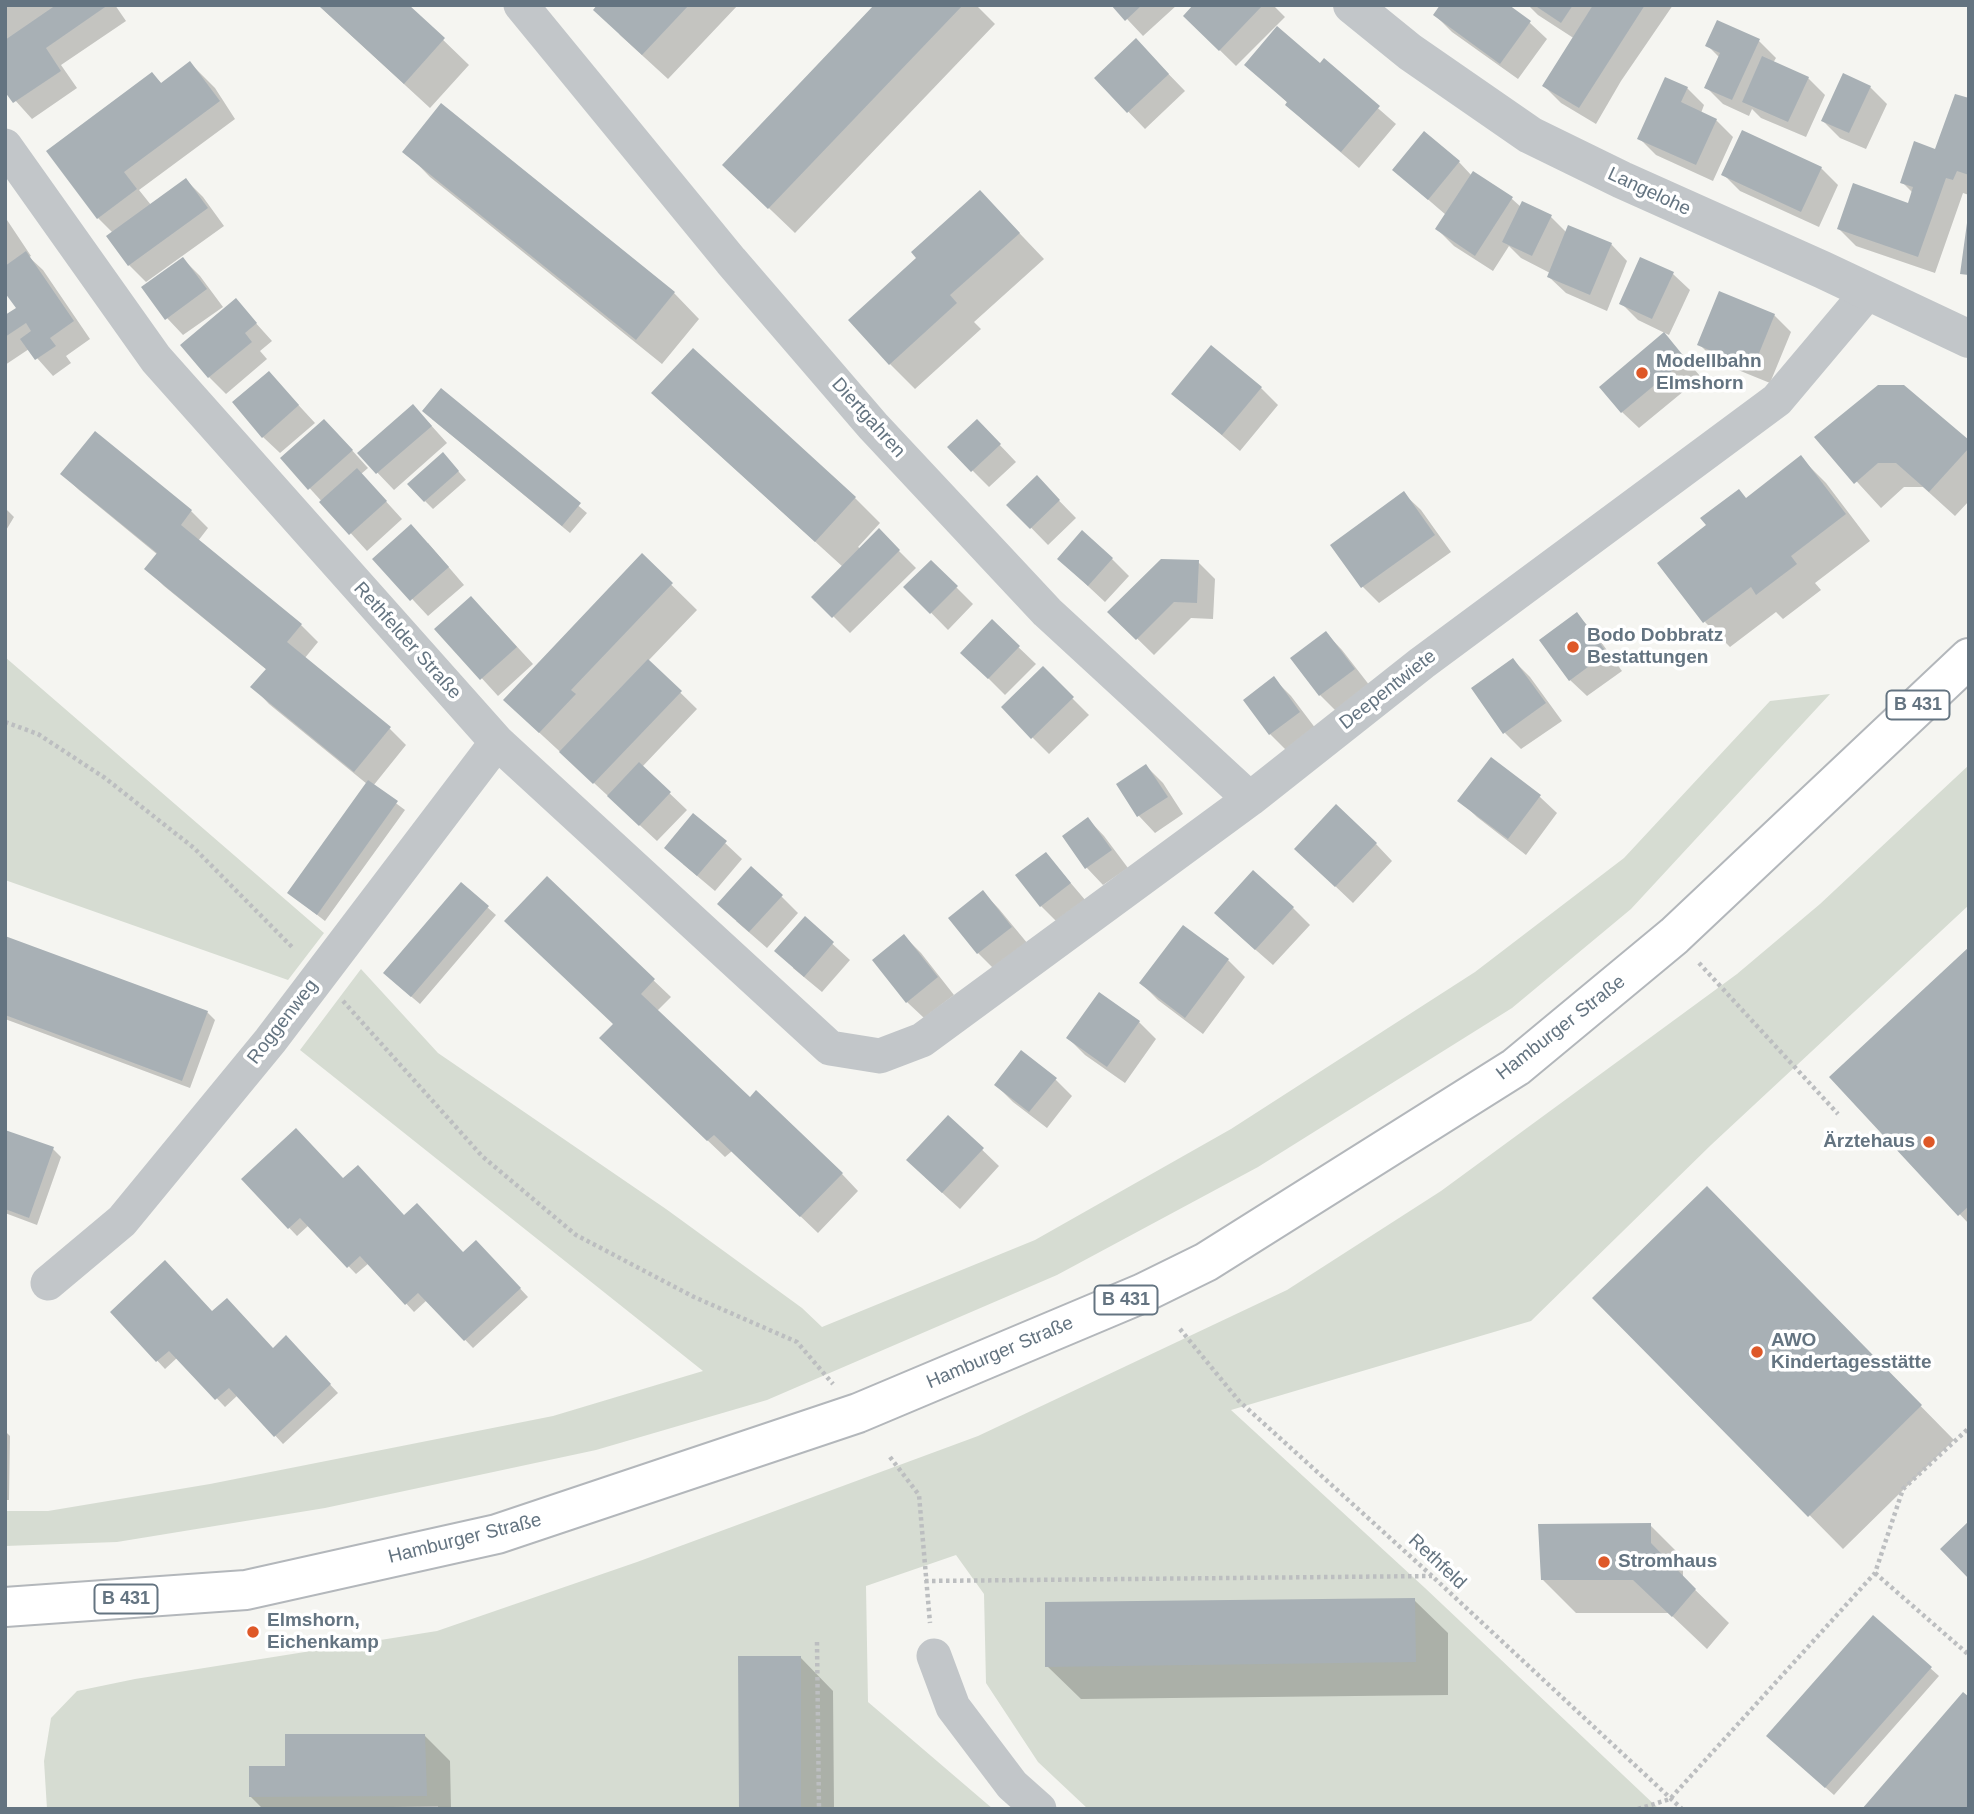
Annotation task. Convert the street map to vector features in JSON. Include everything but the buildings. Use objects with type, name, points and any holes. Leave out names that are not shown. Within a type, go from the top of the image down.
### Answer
[{"type":"main road","name":"Hamburger Straße","points":[[5,1607],[246,1590],[497,1534],[858,1413],[1143,1293],[1206,1262],[1516,1067],[1674,936],[1969,658]]},
{"type":"street","name":"Diertgahren","points":[[521,5],[731,261],[873,426],[1047,612],[1250,799]]},
{"type":"street","name":"Langelohe","points":[[1352,5],[1410,52],[1530,135],[1969,340]]},
{"type":"street","name":"Rethfelder Straße","points":[[5,146],[156,359],[497,742],[830,1048],[880,1056]]},
{"type":"street","name":"Deepentwiete","points":[[880,1056],[922,1040],[1250,799],[1422,663],[1777,400],[1868,292]]},
{"type":"street","name":"Roggenweg","points":[[48,1283],[122,1222],[270,1041],[497,742]]},
{"type":"street","points":[[934,1656],[953,1707],[1012,1785],[1039,1809]]},
{"type":"path","points":[[5,722],[38,734],[105,778],[194,848],[320,975],[481,1156],[576,1235],[694,1297],[797,1342],[833,1384]]},
{"type":"path","points":[[1674,936],[1838,1114]]},
{"type":"path","name":"Rethfeld","points":[[1180,1329],[1240,1401],[1682,1809]]},
{"type":"path","points":[[1638,1809],[1670,1799],[1875,1573],[1903,1489],[1969,1428]]},
{"type":"path","points":[[890,1457],[919,1495],[925,1581],[1432,1576]]},
{"type":"path","points":[[1875,1573],[1969,1655]]},
{"type":"path","points":[[817,1642],[819,1809]]},
{"type":"shaded area","points":[[5,657],[324,933],[288,980],[5,880]]},
{"type":"shaded area","points":[[1830,694],[1631,909],[1512,1008],[1258,1167],[1057,1275],[767,1400],[596,1450],[325,1508],[117,1542],[5,1546],[5,1511],[48,1511],[210,1484],[553,1416],[703,1371],[300,1050],[361,969],[438,1053],[666,1209],[802,1308],[822,1327],[1035,1240],[1231,1129],[1475,972],[1624,858],[1770,701]]},
{"type":"shaded area","points":[[1969,765],[1969,905],[1711,1145],[1531,1321],[1231,1410],[1659,1809],[1088,1809],[1038,1762],[986,1683],[984,1594],[956,1555],[866,1586],[868,1702],[993,1809],[438,1809],[438,1806],[47,1809],[44,1761],[51,1718],[77,1691],[135,1679],[437,1631],[637,1562],[978,1436],[1287,1290],[1441,1191],[1737,974],[1820,904]]},
{"type":"place","name":"Modellbahn Elmshorn","points":[[1642,373]]},
{"type":"place","name":"Bodo Dobbratz Bestattungen","points":[[1573,647]]},
{"type":"place","name":"Ärztehaus","points":[[1929,1142]]},
{"type":"place","name":"AWO Kindertagesstätte","points":[[1757,1352]]},
{"type":"place","name":"Stromhaus","points":[[1604,1562]]},
{"type":"place","name":"Elmshorn, Eichenkamp","points":[[253,1632]]}]
